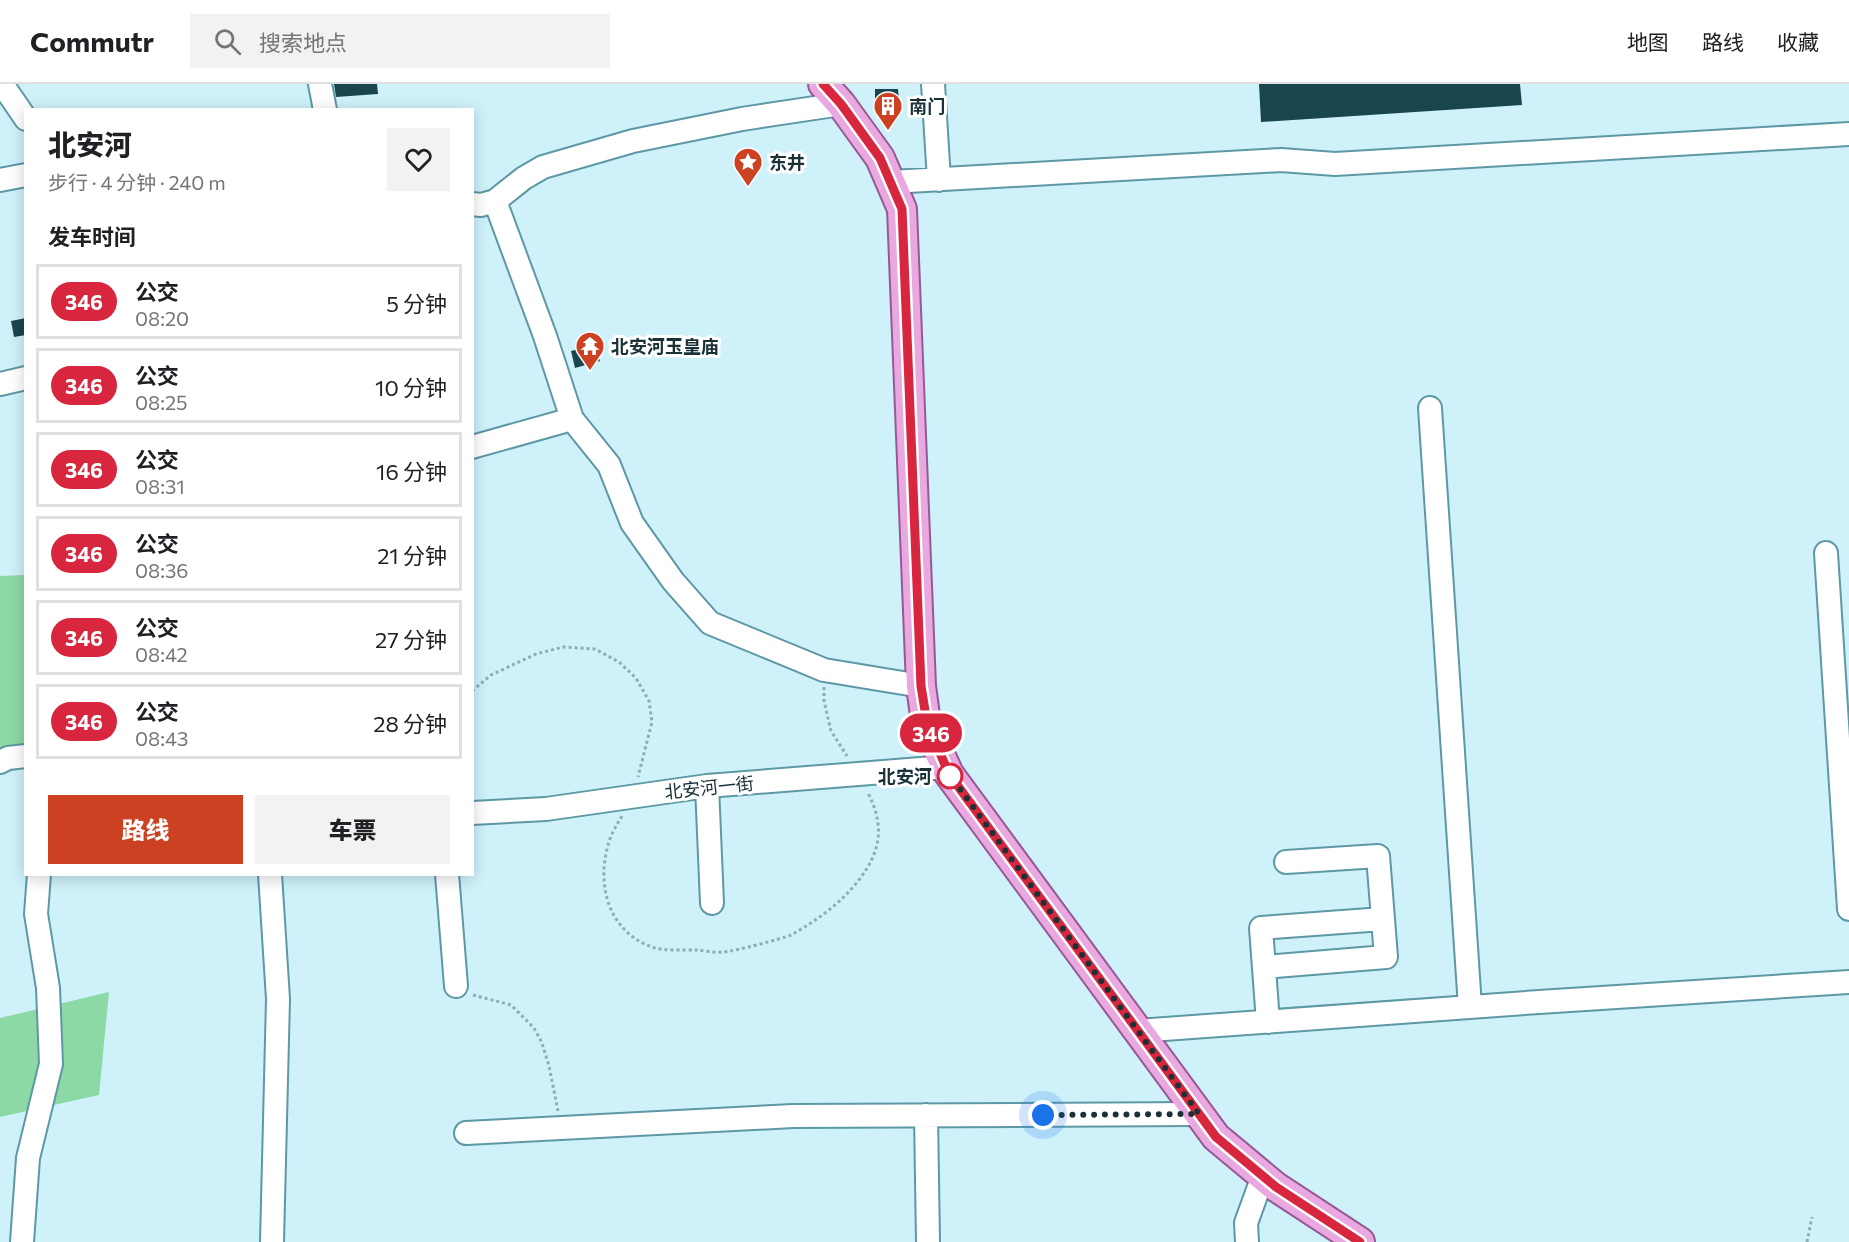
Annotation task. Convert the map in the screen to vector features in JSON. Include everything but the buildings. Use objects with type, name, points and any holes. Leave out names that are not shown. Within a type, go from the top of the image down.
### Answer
[{"type":"main road","points":[[832,94],[880,158],[902,209],[921,686],[927,723],[949,774],[1216,1137],[1276,1187],[1360,1242]]},
{"type":"street","points":[[2,84],[24,116]]},
{"type":"street","points":[[320,84],[325,108]]},
{"type":"street","points":[[933,84],[939,180]]},
{"type":"street","points":[[832,94],[742,119],[622,144],[543,167],[480,205],[545,336],[572,419],[609,465],[632,523],[674,581],[710,623],[824,670],[921,686]]},
{"type":"street","points":[[891,182],[1281,160],[1335,164],[1849,134]]},
{"type":"street","points":[[0,180],[24,175]]},
{"type":"street","points":[[0,384],[24,378]]},
{"type":"street","points":[[1430,408],[1470,1007]]},
{"type":"street","points":[[474,446],[572,419]]},
{"type":"street","points":[[1826,553],[1849,909]]},
{"type":"street","points":[[0,762],[8,758],[24,756]]},
{"type":"street","name":"北安河一街","points":[[474,813],[546,809],[707,786],[946,767]]},
{"type":"street","points":[[707,786],[712,903]]},
{"type":"street","points":[[1264,967],[1386,957],[1378,856],[1286,862]]},
{"type":"street","points":[[22,1242],[28,1158],[51,1064],[48,988],[36,914],[39,876]]},
{"type":"street","points":[[270,876],[278,999],[272,1242]]},
{"type":"street","points":[[447,876],[456,986]]},
{"type":"street","points":[[1268,1022],[1261,928],[1383,920]]},
{"type":"street","points":[[1137,1031],[1849,982]]},
{"type":"street","points":[[466,1133],[793,1116],[1199,1114]]},
{"type":"street","points":[[927,1116],[928,1242]]},
{"type":"street","points":[[1247,1242],[1246,1223],[1263,1176]]},
{"type":"path","points":[[456,986],[463,992],[510,1005],[534,1028],[549,1066],[562,1128]]},
{"type":"path","points":[[1807,1242],[1812,1216]]},
{"type":"green space","points":[[24,575],[24,758],[0,770],[0,576]]},
{"type":"green space","points":[[109,992],[99,1095],[0,1117],[0,1018]]},
{"type":"bus line","name":"346","points":[[823,84],[841,104],[880,158],[902,209],[921,686],[927,723],[949,774],[1216,1137],[1276,1187],[1360,1242]]},
{"type":"place","name":"南门","points":[[888,132]]},
{"type":"place","name":"东井","points":[[748,188]]},
{"type":"place","name":"北安河玉皇庙","points":[[590,372]]},
{"type":"place","name":"北安河","points":[[950,776]]},
{"type":"route","points":[[950,776],[949,774],[1199,1114],[1043,1115]]}]
